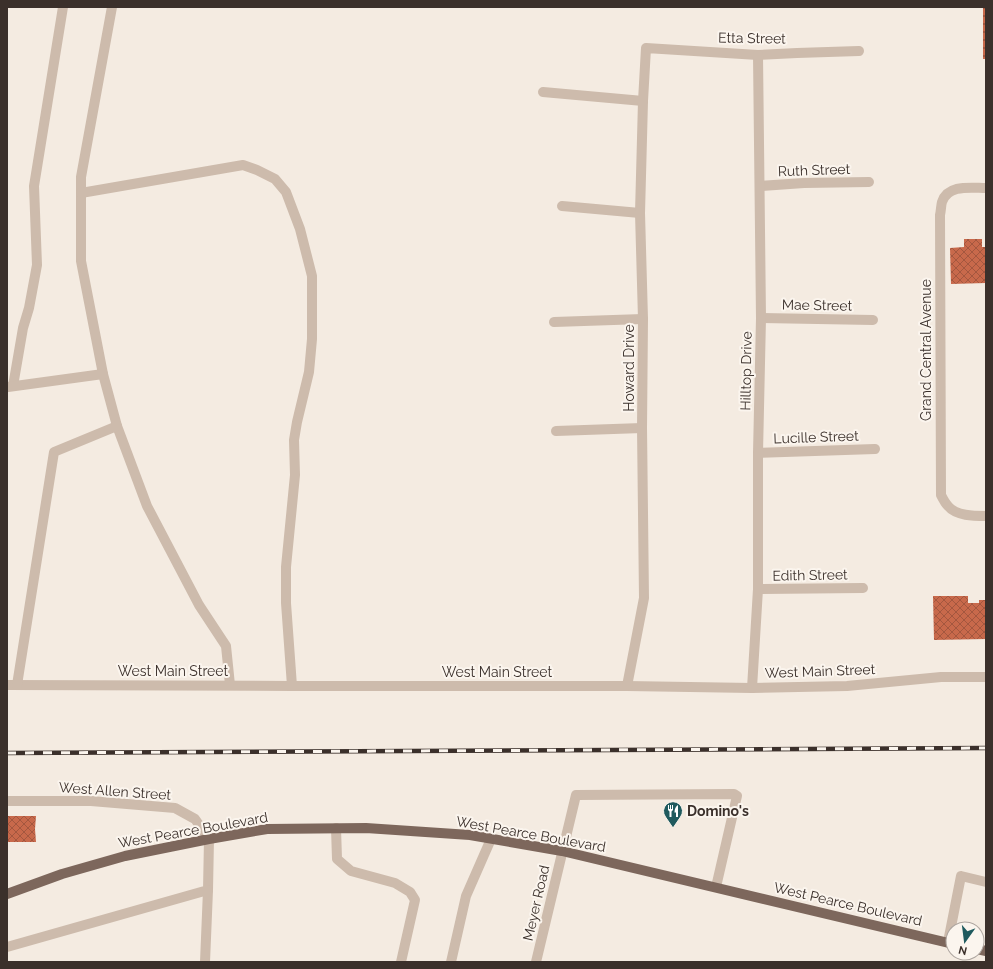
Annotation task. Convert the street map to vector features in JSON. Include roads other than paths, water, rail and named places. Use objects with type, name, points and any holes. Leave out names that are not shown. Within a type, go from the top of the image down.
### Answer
[{"type":"main road","name":"West Pearce Boulevard","points":[[7,894],[62,874],[125,856],[209,839],[267,829],[366,828],[470,835],[562,851],[945,942]]},
{"type":"street","points":[[63,7],[34,186],[37,265],[29,308],[10,387],[103,374]]},
{"type":"street","points":[[112,7],[81,177],[81,261],[103,374],[117,426],[147,506],[199,605],[226,646],[230,685]]},
{"type":"street","name":"Etta Street","points":[[646,48],[758,55],[859,51]]},
{"type":"street","name":"Howard Drive","points":[[627,686],[644,598],[642,428],[643,319],[640,213],[646,48]]},
{"type":"street","name":"Hilltop Drive","points":[[752,688],[758,589],[758,453],[761,318],[758,55]]},
{"type":"street","points":[[542,92],[643,101]]},
{"type":"street","points":[[81,193],[243,165],[275,179],[286,192],[300,229],[312,276],[312,345],[309,372],[294,440],[295,475],[286,567],[286,603],[292,686]]},
{"type":"street","name":"Ruth Street","points":[[760,186],[804,183],[869,182]]},
{"type":"street","name":"Grand Central Avenue","points":[[986,188],[960,188],[949,192],[942,201],[940,215],[941,495],[949,508],[962,514],[986,516]]},
{"type":"street","points":[[562,206],[640,213]]},
{"type":"street","name":"Mae Street","points":[[761,318],[873,320]]},
{"type":"street","points":[[554,322],[643,319]]},
{"type":"street","points":[[12,685],[54,452],[117,426]]},
{"type":"street","points":[[556,431],[642,428]]},
{"type":"street","name":"Lucille Street","points":[[758,453],[875,449]]},
{"type":"street","name":"Edith Street","points":[[758,589],[863,588]]},
{"type":"street","name":"West Main Street","points":[[12,685],[401,685],[752,688],[847,686],[941,677],[986,677]]},
{"type":"street","name":"Meyer Road","points":[[536,962],[576,795],[734,794],[737,796],[716,887]]},
{"type":"street","name":"West Allen Street","points":[[7,801],[91,801],[175,808],[195,819],[209,839]]},
{"type":"street","points":[[336,828],[337,859],[351,871],[395,883],[410,892],[415,900],[401,962]]},
{"type":"street","points":[[205,962],[209,839]]},
{"type":"street","points":[[451,962],[466,896],[491,839]]},
{"type":"street","points":[[954,921],[961,876],[986,882]]},
{"type":"street","points":[[7,947],[208,890]]},
{"type":"railway","points":[[7,753],[986,748]]},
{"type":"place","name":"Domino's","points":[[673,828]]}]
